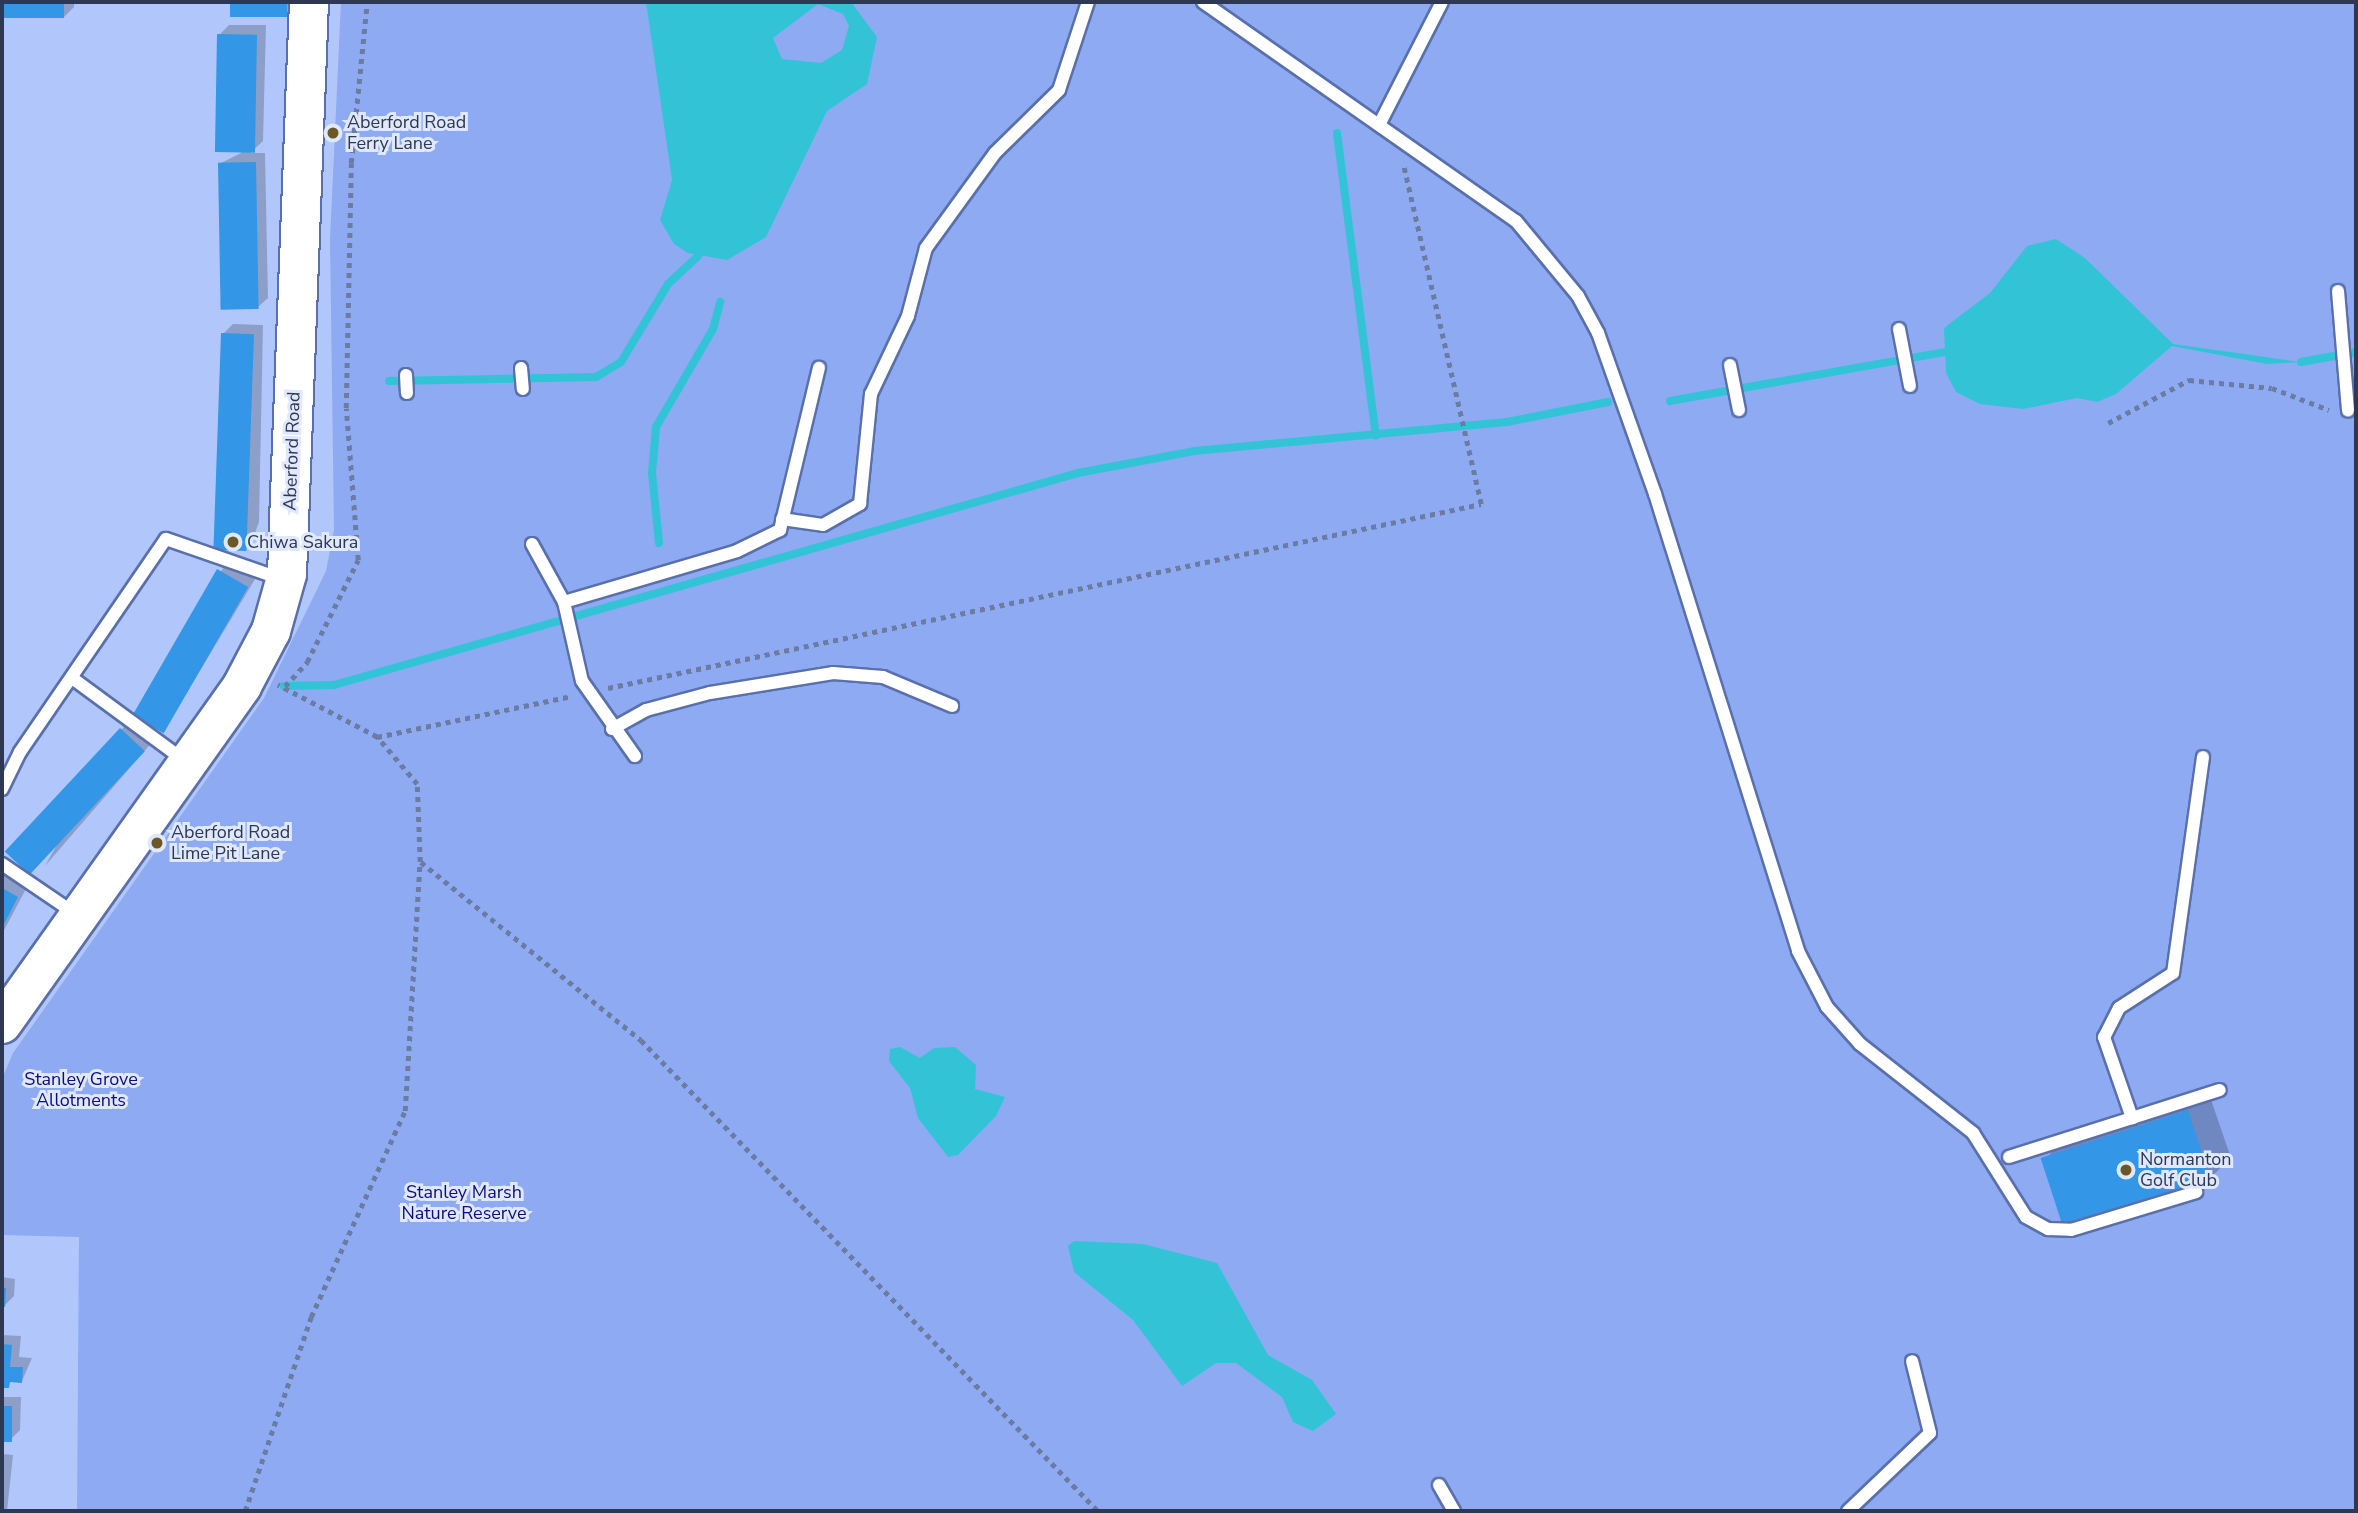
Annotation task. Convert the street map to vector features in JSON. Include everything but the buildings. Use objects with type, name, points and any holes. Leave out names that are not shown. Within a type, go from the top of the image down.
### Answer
[{"type":"main road","name":"Aberford Road","points":[[2,1024],[242,686],[271,631],[287,574],[309,2]]},
{"type":"lane","points":[[782,519],[823,525],[860,504],[871,394],[908,316],[926,248],[995,153],[1059,90],[1088,2]]},
{"type":"lane","points":[[1203,2],[1396,134],[1538,241],[1598,333],[1798,951],[1827,1007],[1860,1044],[1973,1133],[2026,1217],[2048,1229],[2071,1230],[2196,1192]]},
{"type":"lane","points":[[1380,123],[1442,2]]},
{"type":"lane","points":[[2337,291],[2347,367],[2342,413]]},
{"type":"lane","points":[[1900,334],[1910,386]]},
{"type":"lane","points":[[521,368],[523,389]]},
{"type":"lane","points":[[564,602],[765,541],[780,530],[819,368]]},
{"type":"lane","points":[[1730,370],[1738,406]]},
{"type":"lane","points":[[406,376],[407,393]]},
{"type":"lane","points":[[2,789],[72,678],[166,539],[270,575]]},
{"type":"lane","points":[[532,544],[564,602],[571,626],[575,664],[588,693],[612,729],[635,756]]},
{"type":"lane","points":[[612,729],[646,710],[710,693],[834,673],[883,677],[952,706]]},
{"type":"lane","points":[[72,678],[187,763]]},
{"type":"lane","points":[[2132,1118],[2104,1037],[2119,1009],[2173,973],[2203,757]]},
{"type":"lane","points":[[2,864],[78,916]]},
{"type":"lane","points":[[2009,1157],[2220,1090]]},
{"type":"lane","points":[[1848,1511],[1930,1433],[1912,1362]]},
{"type":"lane","points":[[1439,1485],[1454,1511]]},
{"type":"path","points":[[245,1511],[311,1317],[405,1111],[420,862],[417,784],[377,737],[284,686],[307,662],[358,560],[346,408],[351,163],[367,2]]},
{"type":"path","points":[[377,737],[1480,504],[1396,134]]},
{"type":"path","points":[[2109,424],[2189,380],[2272,388],[2342,413]]},
{"type":"path","points":[[420,862],[641,1040],[1098,1511]]},
{"type":"green space","name":"Normanton Golf Club","points":[[341,2],[2356,2],[2356,1511],[77,1511],[79,1237],[2,1235],[2,1079],[13,1053],[264,698],[326,571],[334,530],[330,239]]},
{"type":"shaded area","points":[[646,2],[851,2],[877,37],[867,84],[827,111],[766,237],[727,260],[688,253],[674,244],[660,220],[672,180]],"holes":[[[818,4],[843,14],[849,26],[842,50],[821,63],[782,59],[773,38]]]},
{"type":"shaded area","points":[[2056,239],[2085,258],[2173,344],[2301,362],[2267,364],[2172,346],[2116,394],[2097,402],[2077,398],[2023,409],[1980,404],[1956,392],[1946,373],[1944,328],[1990,293],[2027,246]]},
{"type":"shaded area","points":[[900,1047],[920,1058],[934,1048],[955,1047],[976,1065],[975,1089],[1005,1097],[996,1116],[958,1155],[948,1157],[918,1118],[910,1088],[889,1061],[890,1049]]},
{"type":"shaded area","points":[[1074,1241],[1143,1244],[1217,1263],[1268,1355],[1312,1380],[1336,1414],[1313,1431],[1293,1422],[1282,1397],[1236,1363],[1216,1363],[1182,1386],[1133,1320],[1074,1272],[1068,1246]]},
{"type":"waterway","points":[[1337,133],[1376,436]]},
{"type":"waterway","points":[[389,381],[596,377],[621,362],[668,284],[698,256]]},
{"type":"waterway","points":[[659,543],[652,473],[656,427],[713,329],[720,302]]},
{"type":"waterway","points":[[1670,401],[1946,352]]},
{"type":"waterway","points":[[2301,362],[2356,352]]},
{"type":"waterway","points":[[284,686],[334,685],[1078,473],[1194,451],[1507,422],[1608,402]]},
{"type":"place","name":"Aberford Road Ferry Lane","points":[[333,133]]},
{"type":"place","name":"Chiwa Sakura","points":[[233,542]]},
{"type":"place","name":"Aberford Road Lime Pit Lane","points":[[157,843]]},
{"type":"place","name":"Normanton Golf Club","points":[[2126,1170]]},
{"type":"park label","name":"Stanley Grove Allotments","points":[[81,1090]]},
{"type":"park label","name":"Stanley Marsh Nature Reserve","points":[[464,1203]]}]
